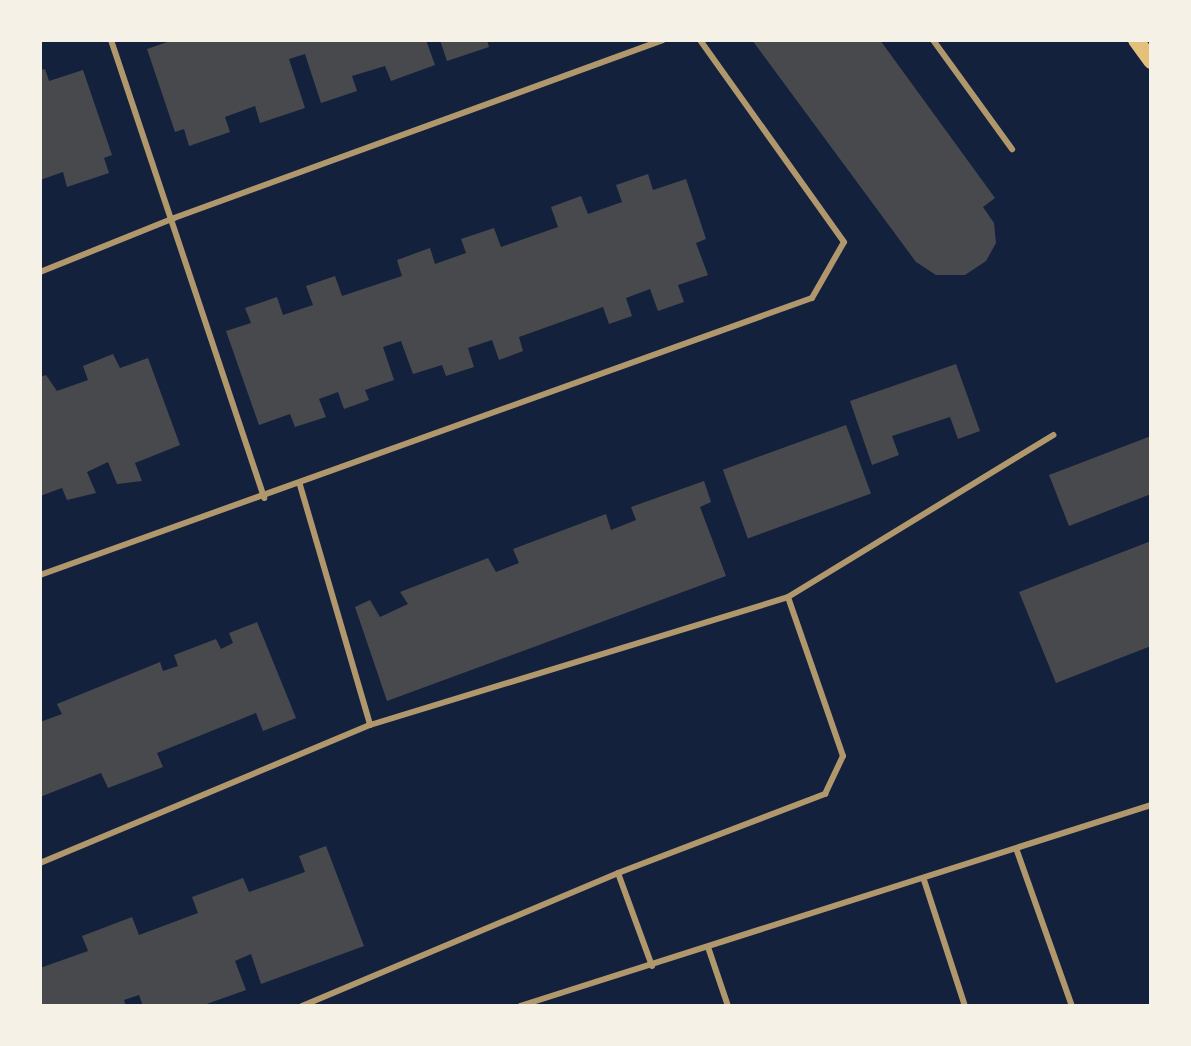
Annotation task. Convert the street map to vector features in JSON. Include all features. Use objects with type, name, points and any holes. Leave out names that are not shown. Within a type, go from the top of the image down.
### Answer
[{"type":"main road","points":[[1136,40],[1151,61]]},
{"type":"lane","points":[[111,40],[174,218],[264,498]]},
{"type":"lane","points":[[40,272],[174,218],[663,40]]},
{"type":"lane","points":[[40,575],[264,498],[812,298],[844,242],[700,40]]},
{"type":"lane","points":[[933,40],[1012,149]]},
{"type":"lane","points":[[40,863],[370,725],[788,597],[1053,435]]},
{"type":"lane","points":[[300,485],[370,725]]},
{"type":"lane","points":[[302,1006],[618,873],[825,794],[843,756],[788,597]]},
{"type":"lane","points":[[526,1005],[1017,851],[1151,805]]},
{"type":"lane","points":[[1017,851],[1072,1006]]},
{"type":"lane","points":[[618,873],[652,966]]},
{"type":"lane","points":[[924,880],[965,1006]]},
{"type":"lane","points":[[708,947],[728,1006]]},
{"type":"building","points":[[173,40],[426,40],[435,65],[391,81],[385,66],[352,76],[357,91],[321,103],[305,54],[289,59],[305,108],[260,123],[255,106],[225,117],[230,132],[189,146],[184,129],[175,132],[147,49]]},
{"type":"building","points":[[440,40],[487,40],[489,47],[447,61]]},
{"type":"building","points":[[752,40],[880,40],[995,198],[983,207],[994,223],[996,243],[986,261],[965,275],[936,275],[916,262]]},
{"type":"building","points":[[45,69],[49,81],[83,70],[112,155],[104,158],[109,173],[67,187],[63,172],[40,180],[40,70]]},
{"type":"building","points":[[648,174],[653,190],[686,179],[706,239],[696,243],[708,275],[678,285],[684,302],[658,311],[650,289],[626,298],[632,316],[609,324],[603,307],[519,337],[523,351],[499,360],[492,340],[468,348],[474,367],[446,376],[442,365],[413,374],[401,341],[383,347],[394,380],[365,390],[369,400],[344,409],[338,392],[319,399],[326,417],[295,427],[290,414],[259,425],[226,331],[251,323],[245,308],[277,297],[283,315],[313,305],[306,286],[335,276],[342,296],[402,276],[397,260],[430,248],[435,264],[466,253],[461,239],[494,228],[501,247],[558,227],[551,207],[581,196],[588,214],[622,202],[616,185]]},
{"type":"building","points":[[113,354],[120,368],[148,358],[180,445],[135,463],[142,481],[117,484],[108,462],[87,472],[96,493],[67,500],[62,488],[40,496],[40,377],[46,375],[57,391],[88,380],[83,366]]},
{"type":"building","points":[[956,364],[980,431],[958,439],[950,417],[892,436],[899,455],[872,465],[850,401]]},
{"type":"building","points":[[846,425],[871,494],[748,538],[723,470]]},
{"type":"building","points":[[1151,436],[1151,494],[1069,526],[1049,475]]},
{"type":"building","points":[[704,481],[711,502],[700,507],[726,576],[387,701],[355,607],[370,600],[380,617],[408,604],[400,592],[488,558],[496,572],[519,563],[513,549],[606,514],[611,530],[636,520],[631,507]]},
{"type":"building","points":[[1151,541],[1151,646],[1056,683],[1019,592]]},
{"type":"building","points":[[257,622],[296,718],[263,731],[256,713],[157,753],[163,767],[108,788],[101,773],[40,797],[40,722],[62,714],[57,704],[160,662],[163,671],[178,666],[174,655],[216,639],[221,649],[233,643],[229,633]]},
{"type":"building","points":[[326,846],[364,946],[261,984],[251,954],[235,961],[246,990],[201,1006],[143,1006],[139,995],[124,1000],[126,1006],[40,1006],[40,968],[88,951],[82,936],[132,917],[139,935],[198,913],[192,897],[243,878],[249,892],[305,872],[299,856]]}]
